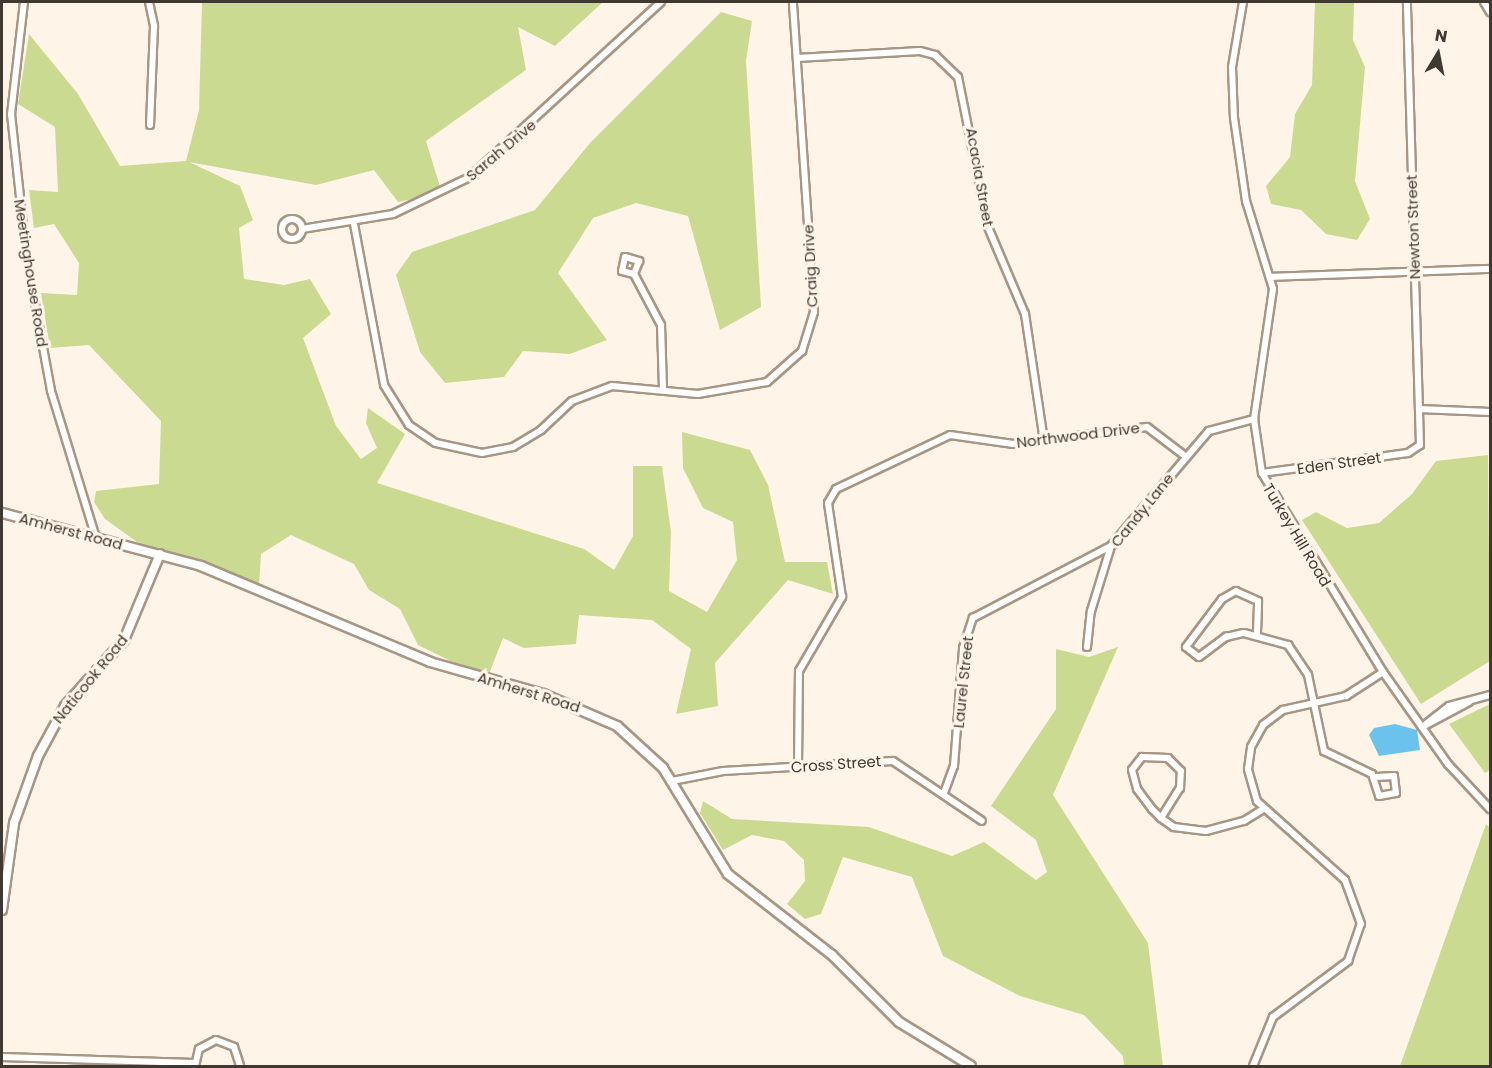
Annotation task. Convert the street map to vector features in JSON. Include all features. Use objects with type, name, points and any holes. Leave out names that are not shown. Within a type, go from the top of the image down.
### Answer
[{"type":"street","name":"Meetinghouse Road","points":[[24,2],[11,114],[27,261],[51,391],[96,538]]},
{"type":"street","points":[[150,2],[154,26],[150,124]]},
{"type":"street","name":"Sarah Drive","points":[[302,229],[354,224],[423,202],[483,168],[661,2]]},
{"type":"street","name":"Craig Drive","points":[[354,224],[384,386],[404,419],[436,443],[466,452],[498,451],[527,440],[567,405],[597,389],[626,384],[698,394],[760,386],[786,369],[805,343],[813,304],[793,2]]},
{"type":"street","name":"Turkey Hill Road","points":[[1243,2],[1232,67],[1234,118],[1246,201],[1271,277],[1273,316],[1254,419],[1262,473],[1383,672],[1422,727],[1491,809]]},
{"type":"street","name":"Newton Street","points":[[1407,2],[1419,409],[1416,450]]},
{"type":"street","points":[[1484,2],[1491,12]]},
{"type":"street","name":"Acacia Street","points":[[797,58],[920,51],[936,55],[958,77],[988,227],[1025,314],[1044,441]]},
{"type":"street","points":[[1271,277],[1491,269]]},
{"type":"street","points":[[634,274],[661,325],[663,389]]},
{"type":"street","points":[[1419,409],[1491,412]]},
{"type":"street","name":"Candy Lane","points":[[1087,647],[1091,611],[1111,546],[1185,456],[1209,431],[1254,419]]},
{"type":"street","name":"Northwood Drive","points":[[798,766],[799,671],[842,597],[831,495],[849,481],[950,435],[1013,444],[1147,427],[1185,456]]},
{"type":"street","name":"Eden Street","points":[[1262,473],[1416,450]]},
{"type":"street","name":"Amherst Road","points":[[2,513],[215,571],[430,662],[591,712],[633,736],[672,781],[709,849],[737,882],[814,940],[899,1022],[971,1066]]},
{"type":"street","name":"Laurel Street","points":[[944,793],[954,766],[963,648],[973,618],[1111,546]]},
{"type":"street","name":"Naticook Road","points":[[2,910],[14,823],[38,756],[65,706],[124,640],[159,554]]},
{"type":"street","points":[[1257,633],[1258,601],[1236,591],[1222,599],[1186,647],[1199,657],[1226,637],[1257,633],[1294,651],[1315,702],[1326,754],[1376,777],[1394,776],[1396,793],[1378,795],[1376,777]]},
{"type":"street","points":[[1253,1066],[1273,1017],[1348,961],[1361,924],[1345,880],[1263,809],[1248,769],[1255,739],[1275,714],[1315,702],[1346,696],[1383,672]]},
{"type":"street","points":[[1422,727],[1439,711],[1491,695]]},
{"type":"street","points":[[1161,818],[1180,788],[1181,771],[1168,758],[1142,757],[1134,763],[1133,777],[1161,818],[1181,830],[1200,832],[1244,821],[1263,809]]},
{"type":"street","name":"Cross Street","points":[[672,781],[798,766],[893,761],[944,793],[982,821]]},
{"type":"street","points":[[2,1057],[195,1065],[203,1046],[221,1041],[237,1051],[240,1066]]},
{"type":"green space","points":[[202,2],[603,2],[555,46],[518,27],[526,70],[426,141],[442,193],[398,202],[374,170],[316,185],[189,162],[240,186],[253,220],[239,228],[244,279],[284,285],[310,279],[331,314],[303,338],[336,426],[361,459],[377,448],[366,423],[368,408],[405,434],[377,483],[584,549],[614,570],[633,536],[633,466],[662,466],[671,532],[669,591],[707,612],[737,560],[733,522],[703,508],[683,468],[682,432],[750,450],[768,485],[785,562],[827,562],[833,594],[788,580],[715,663],[718,706],[676,714],[691,649],[652,620],[579,615],[576,644],[524,648],[503,638],[487,679],[418,645],[400,609],[369,590],[354,564],[291,535],[261,554],[259,585],[137,542],[105,519],[94,502],[96,491],[159,484],[161,421],[89,345],[50,348],[41,293],[77,295],[79,263],[54,224],[34,228],[29,190],[58,192],[55,127],[18,104],[29,34],[78,94],[120,166],[186,161],[199,110]]},
{"type":"green space","points":[[1315,2],[1354,2],[1353,40],[1365,67],[1355,181],[1370,219],[1357,240],[1326,234],[1301,210],[1271,204],[1266,186],[1290,157],[1295,114],[1312,85]]},
{"type":"green space","points":[[721,12],[752,21],[746,61],[761,307],[720,330],[688,216],[636,203],[593,218],[558,273],[607,340],[570,354],[523,351],[504,377],[445,383],[420,352],[396,275],[412,252],[535,210],[590,143]]},
{"type":"green space","points":[[1488,455],[1490,661],[1421,704],[1302,520],[1316,512],[1347,528],[1379,523],[1412,494],[1436,461]]},
{"type":"green space","points":[[1118,647],[1053,795],[1148,943],[1163,1066],[1124,1066],[1123,1056],[1084,1015],[1020,996],[943,956],[912,877],[843,857],[821,914],[805,919],[787,904],[805,881],[804,860],[784,841],[752,835],[723,850],[700,813],[703,801],[732,819],[869,827],[952,856],[984,842],[1036,880],[1047,872],[1036,840],[991,806],[1056,709],[1056,649],[1089,657]]},
{"type":"green space","points":[[1490,704],[1490,770],[1485,773],[1449,724]]},
{"type":"green space","points":[[1486,824],[1490,828],[1490,1066],[1400,1066]]},
{"type":"water","points":[[1395,724],[1417,730],[1420,750],[1379,756],[1369,735],[1374,728]]}]
